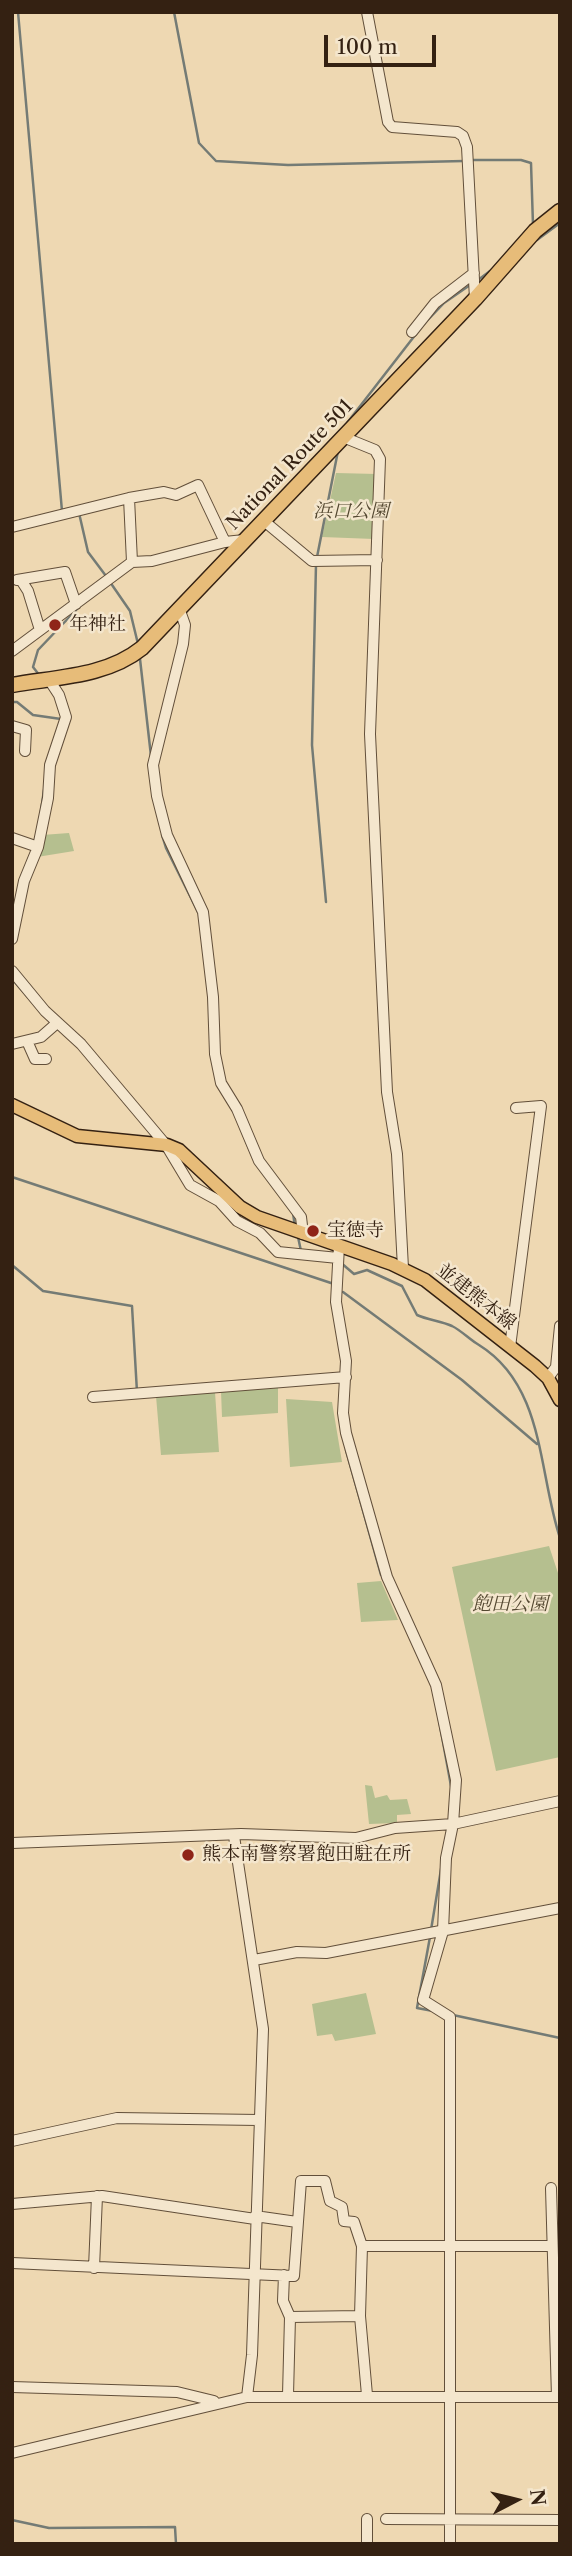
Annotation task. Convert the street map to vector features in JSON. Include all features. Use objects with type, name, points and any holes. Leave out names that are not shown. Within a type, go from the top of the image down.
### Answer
[{"type":"highway","name":"National Route 501","points":[[12,685],[117,665],[142,648],[475,299],[535,231],[560,211]]},
{"type":"main road","name":"並建熊本線","points":[[12,1105],[77,1136],[166,1145],[191,1161],[240,1207],[257,1217],[303,1234],[338,1257],[403,1268],[425,1280],[548,1378],[560,1400]]},
{"type":"street","points":[[367,12],[391,127],[457,132],[463,136],[467,147],[475,299]]},
{"type":"street","points":[[412,332],[435,303],[474,274]]},
{"type":"street","points":[[343,438],[375,450],[380,459],[370,734],[387,1092],[397,1154],[403,1268]]},
{"type":"street","points":[[12,527],[129,498],[164,492],[176,495],[198,485],[225,542]]},
{"type":"street","points":[[129,498],[132,562]]},
{"type":"street","points":[[264,521],[312,561],[377,560]]},
{"type":"street","points":[[12,651],[132,562],[152,561],[225,542],[244,540]]},
{"type":"street","points":[[40,631],[28,591],[19,580],[65,572],[76,604]]},
{"type":"street","points":[[179,608],[184,625],[183,645],[153,765],[157,796],[167,835],[203,912],[213,997],[215,1054],[221,1083],[237,1109],[259,1161],[301,1217],[303,1234]]},
{"type":"street","points":[[12,939],[24,881],[48,799],[50,765],[66,717],[59,695],[48,678]]},
{"type":"street","points":[[12,726],[26,730],[25,751]]},
{"type":"street","points":[[13,840],[35,846]]},
{"type":"street","points":[[12,971],[57,1023],[81,1044],[166,1145],[196,1191],[219,1201],[237,1221],[260,1233],[278,1252],[338,1257],[336,1302],[346,1377],[343,1413],[346,1433],[374,1541],[387,1577],[436,1685],[456,1780],[453,1825],[446,1858],[443,1931],[423,2000],[450,2017],[450,2544]]},
{"type":"street","points":[[12,1044],[41,1037],[57,1023]]},
{"type":"street","points":[[27,1041],[35,1059],[46,1059]]},
{"type":"street","points":[[510,1347],[541,1106],[516,1108]]},
{"type":"street","points":[[548,1378],[556,1367],[560,1326]]},
{"type":"street","points":[[93,1396],[346,1377]]},
{"type":"street","points":[[12,1843],[233,1836],[356,1838],[394,1828],[453,1825],[560,1801]]},
{"type":"street","points":[[233,1836],[263,2029],[252,2355],[247,2397]]},
{"type":"street","points":[[254,1959],[298,1952],[326,1953],[560,1908]]},
{"type":"street","points":[[12,2141],[117,2118],[258,2120]]},
{"type":"street","points":[[12,2263],[254,2272],[294,2276],[299,2183],[325,2181],[330,2201],[342,2207],[344,2221],[354,2221],[357,2225],[362,2246],[360,2316],[367,2395]]},
{"type":"street","points":[[12,2453],[247,2397],[558,2397],[557,2288],[552,2246],[556,2216],[551,2188]]},
{"type":"street","points":[[94,2268],[97,2196]]},
{"type":"street","points":[[12,2204],[97,2196],[297,2222]]},
{"type":"street","points":[[362,2246],[552,2246]]},
{"type":"street","points":[[284,2275],[283,2301],[290,2317],[288,2395]]},
{"type":"street","points":[[290,2317],[360,2316]]},
{"type":"street","points":[[12,2387],[177,2392],[218,2402]]},
{"type":"street","points":[[367,2519],[367,2544]]},
{"type":"street","points":[[386,2519],[560,2520]]},
{"type":"green space","name":"浜口公園","points":[[336,473],[377,474],[374,539],[322,537]]},
{"type":"green space","points":[[69,833],[74,851],[37,857],[42,835]]},
{"type":"green space","points":[[278,1388],[278,1413],[222,1417],[221,1391]]},
{"type":"green space","points":[[215,1392],[219,1452],[161,1455],[156,1396]]},
{"type":"green space","points":[[286,1399],[332,1402],[342,1462],[290,1467]]},
{"type":"green space","name":"飽田公園","points":[[549,1546],[560,1579],[560,1757],[496,1771],[452,1567]]},
{"type":"green space","points":[[381,1581],[398,1620],[361,1622],[357,1583]]},
{"type":"green space","points":[[365,1785],[372,1786],[375,1798],[387,1795],[390,1800],[407,1799],[411,1814],[397,1815],[397,1823],[369,1824]]},
{"type":"green space","points":[[366,1993],[376,2034],[335,2041],[332,2034],[317,2036],[312,2004]]},
{"type":"waterway","points":[[18,12],[62,511]]},
{"type":"waterway","points":[[174,12],[199,143],[216,161],[288,165],[464,161]]},
{"type":"waterway","points":[[471,160],[521,160],[531,163],[533,225]]},
{"type":"waterway","points":[[537,240],[560,223]]},
{"type":"waterway","points":[[478,280],[490,271]]},
{"type":"waterway","points":[[422,326],[444,303],[470,285]]},
{"type":"waterway","points":[[347,423],[416,334]]},
{"type":"waterway","points":[[317,557],[338,451]]},
{"type":"waterway","points":[[79,513],[88,552],[106,576]]},
{"type":"waterway","points":[[316,564],[312,745],[326,902]]},
{"type":"waterway","points":[[110,582],[130,611],[138,644]]},
{"type":"waterway","points":[[40,676],[33,667],[38,650],[79,607]]},
{"type":"waterway","points":[[140,659],[151,756]]},
{"type":"waterway","points":[[12,702],[17,702],[33,715],[61,719]]},
{"type":"waterway","points":[[41,811],[44,790]]},
{"type":"waterway","points":[[162,835],[198,912]]},
{"type":"waterway","points":[[12,979],[33,1003]]},
{"type":"waterway","points":[[243,1134],[251,1153]]},
{"type":"waterway","points":[[12,1177],[334,1284]]},
{"type":"waterway","points":[[293,1213],[295,1227]]},
{"type":"waterway","points":[[298,1237],[301,1251]]},
{"type":"waterway","points":[[340,1262],[354,1274],[367,1270],[402,1286],[417,1315],[456,1328],[501,1362],[528,1407],[560,1538]]},
{"type":"waterway","points":[[12,1265],[43,1291],[132,1306],[137,1392]]},
{"type":"waterway","points":[[343,1292],[462,1380],[537,1444]]},
{"type":"waterway","points":[[346,1450],[381,1575]]},
{"type":"waterway","points":[[439,1720],[451,1786]]},
{"type":"waterway","points":[[431,1930],[448,1827]]},
{"type":"waterway","points":[[430,1937],[417,2008],[433,2011]]},
{"type":"waterway","points":[[453,2015],[560,2038]]},
{"type":"waterway","points":[[12,2520],[49,2528],[175,2527],[176,2544]]},
{"type":"place","name":"年神社","points":[[55,625]]},
{"type":"place","name":"宝徳寺","points":[[313,1231]]},
{"type":"place","name":"熊本南警察署飽田駐在所","points":[[188,1855]]}]
